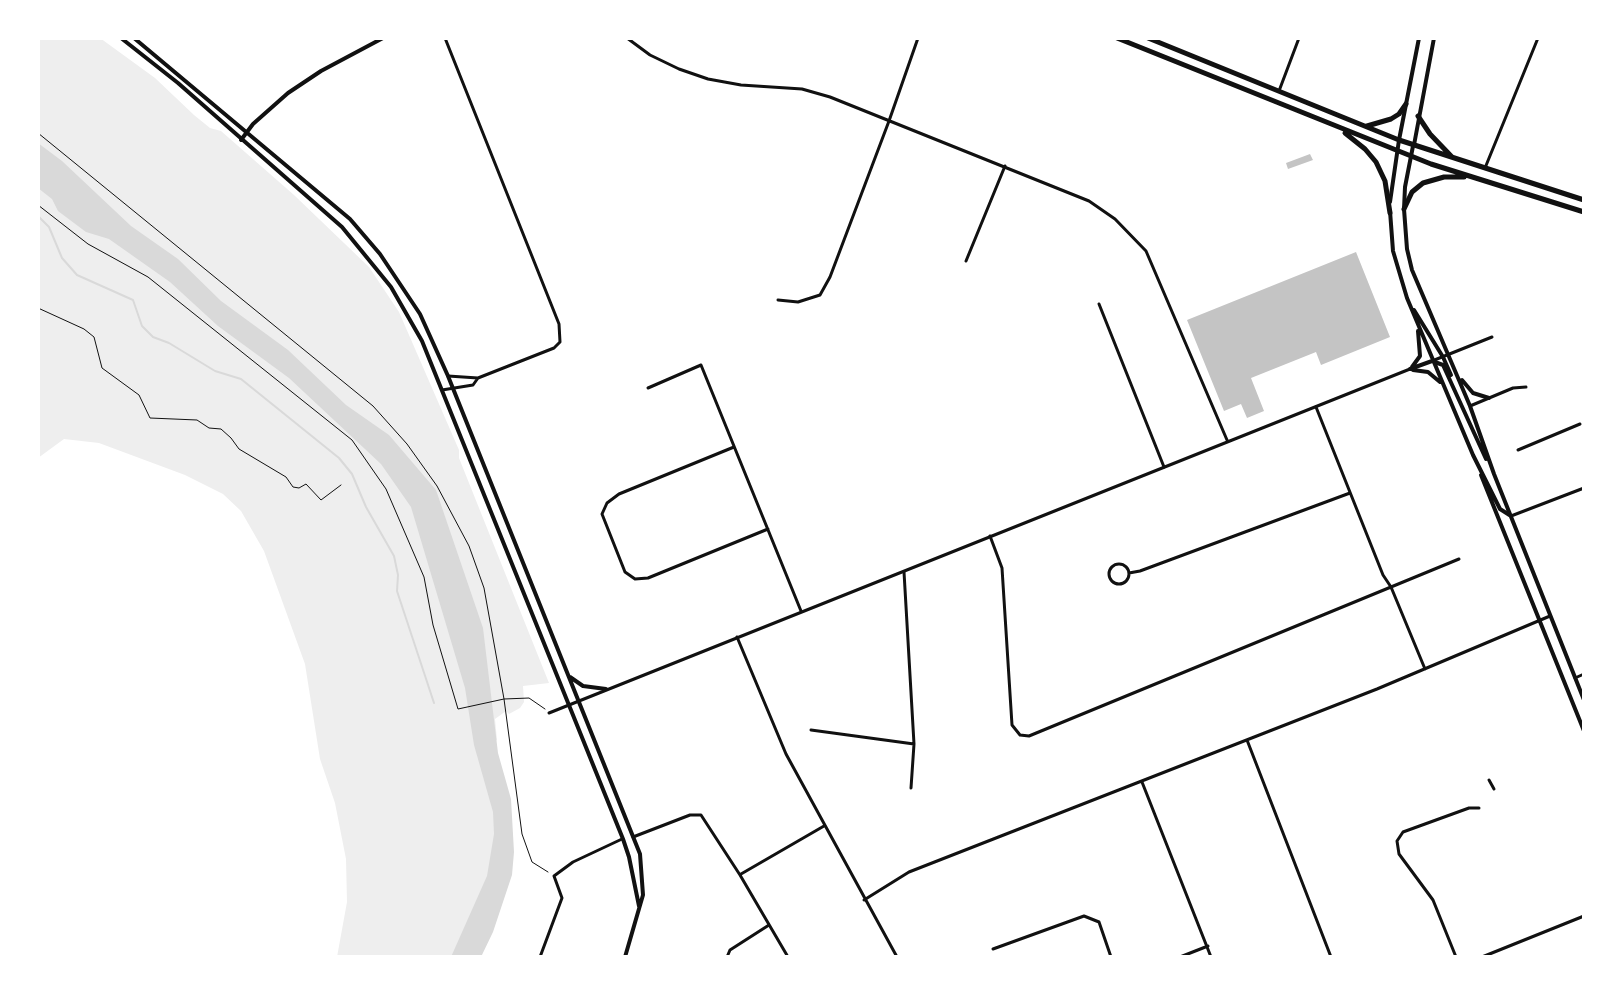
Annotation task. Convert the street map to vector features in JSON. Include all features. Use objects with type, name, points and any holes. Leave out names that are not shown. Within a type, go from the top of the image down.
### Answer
[{"type":"highway","points":[[1117,38],[1397,151],[1584,212]]},
{"type":"highway","points":[[1148,38],[1399,140],[1584,200]]},
{"type":"highway","points":[[1261,96],[1279,91]]},
{"type":"highway","points":[[1367,126],[1391,119],[1406,104]]},
{"type":"highway","points":[[1418,116],[1453,158]]},
{"type":"highway","points":[[1338,127],[1376,162],[1385,181],[1390,213]]},
{"type":"highway","points":[[1404,209],[1412,192],[1423,183],[1444,177],[1473,177]]},
{"type":"main road","points":[[121,38],[178,83],[342,227],[369,256],[410,318],[623,839],[639,906]]},
{"type":"main road","points":[[134,38],[350,219],[380,254],[420,314],[448,376],[640,854],[643,895],[625,957]]},
{"type":"main road","points":[[241,140],[288,93],[321,71],[383,38]]},
{"type":"main road","points":[[1419,38],[1391,186],[1393,251],[1407,298],[1432,361],[1584,731]]},
{"type":"main road","points":[[1434,38],[1405,187],[1407,249],[1412,270],[1460,396],[1470,406]]},
{"type":"main road","points":[[1407,298],[1473,393],[1489,398]]},
{"type":"main road","points":[[1410,369],[1420,356],[1416,320]]},
{"type":"main road","points":[[1410,369],[1432,361],[1443,365],[1494,474]]},
{"type":"main road","points":[[1454,368],[1584,700]]},
{"type":"main road","points":[[1410,369],[1428,372],[1444,386]]},
{"type":"main road","points":[[1473,455],[1500,509],[1511,516]]},
{"type":"main road","points":[[568,675],[583,686],[606,689]]},
{"type":"street","points":[[445,38],[559,324],[560,342],[554,348],[478,378],[448,376]]},
{"type":"street","points":[[627,38],[650,55],[708,79],[741,85],[802,89],[1089,201],[1115,219],[1146,251],[1228,442]]},
{"type":"street","points":[[778,300],[798,302],[820,295],[830,277],[918,38]]},
{"type":"street","points":[[1279,91],[1299,38]]},
{"type":"street","points":[[1485,169],[1538,38]]},
{"type":"street","points":[[966,261],[1005,166]]},
{"type":"street","points":[[1584,225],[1584,248]]},
{"type":"street","points":[[1099,304],[1164,467]]},
{"type":"street","points":[[1432,361],[1492,337]]},
{"type":"street","points":[[648,388],[701,365],[801,611]]},
{"type":"street","points":[[548,711],[1410,369]]},
{"type":"street","points":[[442,390],[473,385],[478,378]]},
{"type":"street","points":[[1470,406],[1513,388],[1526,387]]},
{"type":"street","points":[[1316,407],[1383,575],[1391,587],[1425,669]]},
{"type":"street","points":[[1518,450],[1580,424]]},
{"type":"street","points":[[734,447],[619,494],[607,503],[602,514],[625,572],[635,579],[648,578],[768,529]]},
{"type":"street","points":[[1511,516],[1584,488]]},
{"type":"street","points":[[1129,573],[1350,493]]},
{"type":"street","points":[[990,536],[1002,568],[1012,725],[1020,735],[1029,736],[1459,559]]},
{"type":"street","points":[[1117,564],[1126,567],[1129,573],[1128,579],[1119,584],[1109,576],[1110,570],[1117,564]]},
{"type":"street","points":[[904,570],[914,744],[911,788]]},
{"type":"street","points":[[864,900],[909,872],[1425,669],[1550,616]]},
{"type":"street","points":[[737,637],[786,754],[897,957]]},
{"type":"street","points":[[1575,678],[1584,674]]},
{"type":"street","points":[[811,730],[914,744]]},
{"type":"street","points":[[1247,740],[1331,957]]},
{"type":"street","points":[[1489,780],[1494,789]]},
{"type":"street","points":[[1142,782],[1211,957]]},
{"type":"street","points":[[1456,957],[1433,900],[1399,854],[1397,841],[1403,832],[1469,808],[1479,808]]},
{"type":"street","points":[[633,837],[690,815],[701,815],[788,957]]},
{"type":"street","points":[[740,875],[824,826]]},
{"type":"street","points":[[540,957],[562,898],[554,876],[573,862],[623,839]]},
{"type":"street","points":[[993,949],[1084,916],[1099,922],[1111,957]]},
{"type":"street","points":[[1482,957],[1584,916]]},
{"type":"street","points":[[727,957],[730,950],[769,925]]},
{"type":"street","points":[[1180,957],[1208,946]]},
{"type":"path","points":[[38,133],[373,406],[407,444],[437,486],[469,546],[484,588],[504,699],[522,834],[532,862],[554,876]]},
{"type":"path","points":[[38,205],[88,244],[148,277],[352,440],[386,489],[424,577],[433,625],[458,709],[496,700],[529,698],[548,711]]},
{"type":"path","points":[[38,308],[84,329],[94,337],[102,368],[139,395],[150,418],[197,420],[209,428],[221,429],[239,449],[286,477],[293,487],[306,484],[321,500],[341,485]]},
{"type":"shaded area","points":[[38,38],[100,38],[155,78],[194,115],[210,128],[221,131],[294,195],[369,267],[399,312],[459,450],[459,458],[549,683],[523,686],[524,702],[520,708],[509,714],[506,711],[495,719],[497,740],[486,745],[496,825],[493,874],[457,957],[337,957],[347,902],[346,859],[335,803],[320,759],[305,664],[264,551],[241,511],[223,494],[185,475],[99,443],[64,439],[38,458]]},
{"type":"shaded area","points":[[38,143],[62,161],[131,226],[178,259],[221,301],[288,350],[346,405],[389,435],[436,490],[483,628],[498,753],[511,799],[512,875],[481,957],[451,957],[487,876],[494,834],[493,812],[474,745],[465,688],[411,507],[381,464],[289,378],[218,326],[170,282],[109,239],[86,232],[58,211],[52,199],[38,188]]},
{"type":"building","points":[[1310,154],[1313,160],[1288,169],[1286,163]]},
{"type":"building","points":[[1356,252],[1390,337],[1321,365],[1316,352],[1251,378],[1264,411],[1247,418],[1241,404],[1224,411],[1187,320]]},
{"type":"waterway","points":[[38,216],[49,227],[62,258],[77,275],[133,300],[142,326],[153,337],[169,343],[215,371],[241,379],[339,458],[352,474],[366,507],[394,556],[397,591],[434,703]]}]
